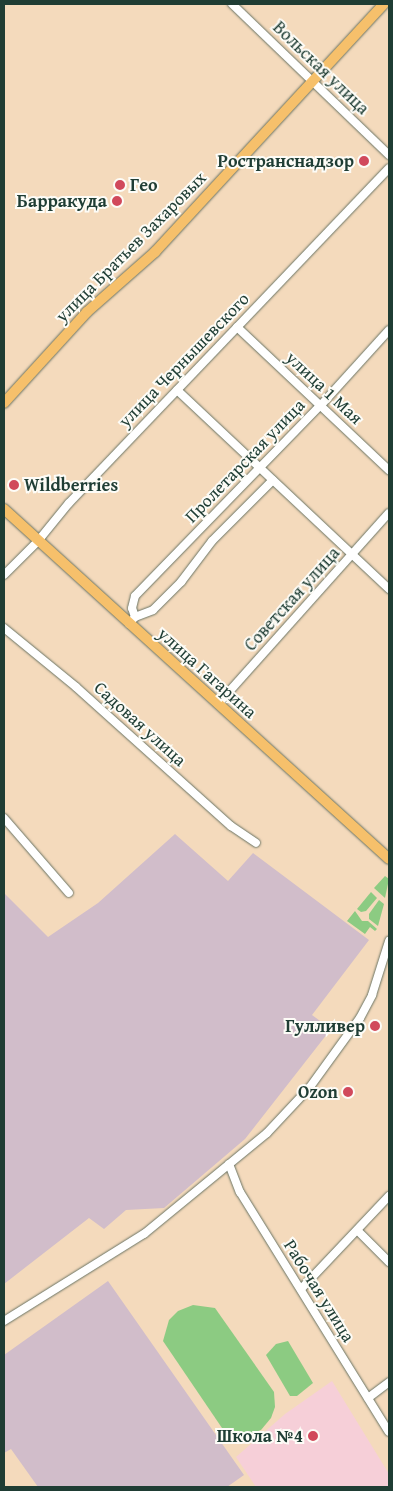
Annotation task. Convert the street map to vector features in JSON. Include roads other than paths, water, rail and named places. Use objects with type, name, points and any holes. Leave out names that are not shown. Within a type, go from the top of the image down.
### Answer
[{"type":"main road","name":"улица Братьев Захаровых","points":[[4,403],[87,312],[154,252],[384,4]]},
{"type":"main road","name":"улица Гагарина","points":[[4,509],[132,621],[218,704],[389,860]]},
{"type":"street","name":"Вольская улица","points":[[233,4],[389,154]]},
{"type":"street","name":"улица Чернышевского","points":[[4,576],[69,503],[389,168]]},
{"type":"street","name":"улица 1 Мая","points":[[237,327],[389,470]]},
{"type":"street","name":"Пролетарская улица","points":[[273,480],[212,541],[181,582],[153,610],[132,621],[132,608],[135,596],[321,405],[389,330]]},
{"type":"street","points":[[177,390],[389,589]]},
{"type":"street","name":"Советская улица","points":[[218,704],[389,513]]},
{"type":"street","name":"Садовая улица","points":[[4,628],[76,687],[231,826],[256,842]]},
{"type":"street","points":[[4,818],[68,893]]},
{"type":"street","points":[[4,1321],[144,1234],[287,1113],[334,1056],[372,995],[389,941]]},
{"type":"street","name":"Рабочая улица","points":[[229,1164],[240,1192],[389,1432]]},
{"type":"street","points":[[301,1289],[358,1231],[389,1196]]},
{"type":"street","points":[[358,1231],[389,1262]]},
{"type":"street","points":[[368,1398],[389,1382]]},
{"type":"place","name":"Ространснадзор","points":[[364,161]]},
{"type":"place","name":"Гео","points":[[120,185]]},
{"type":"place","name":"Барракуда","points":[[117,201]]},
{"type":"place","name":"Wildberries","points":[[14,485]]},
{"type":"place","name":"Гулливер","points":[[375,1026]]},
{"type":"place","name":"Ozon","points":[[348,1092]]},
{"type":"place","name":"Школа №4","points":[[313,1436]]}]
